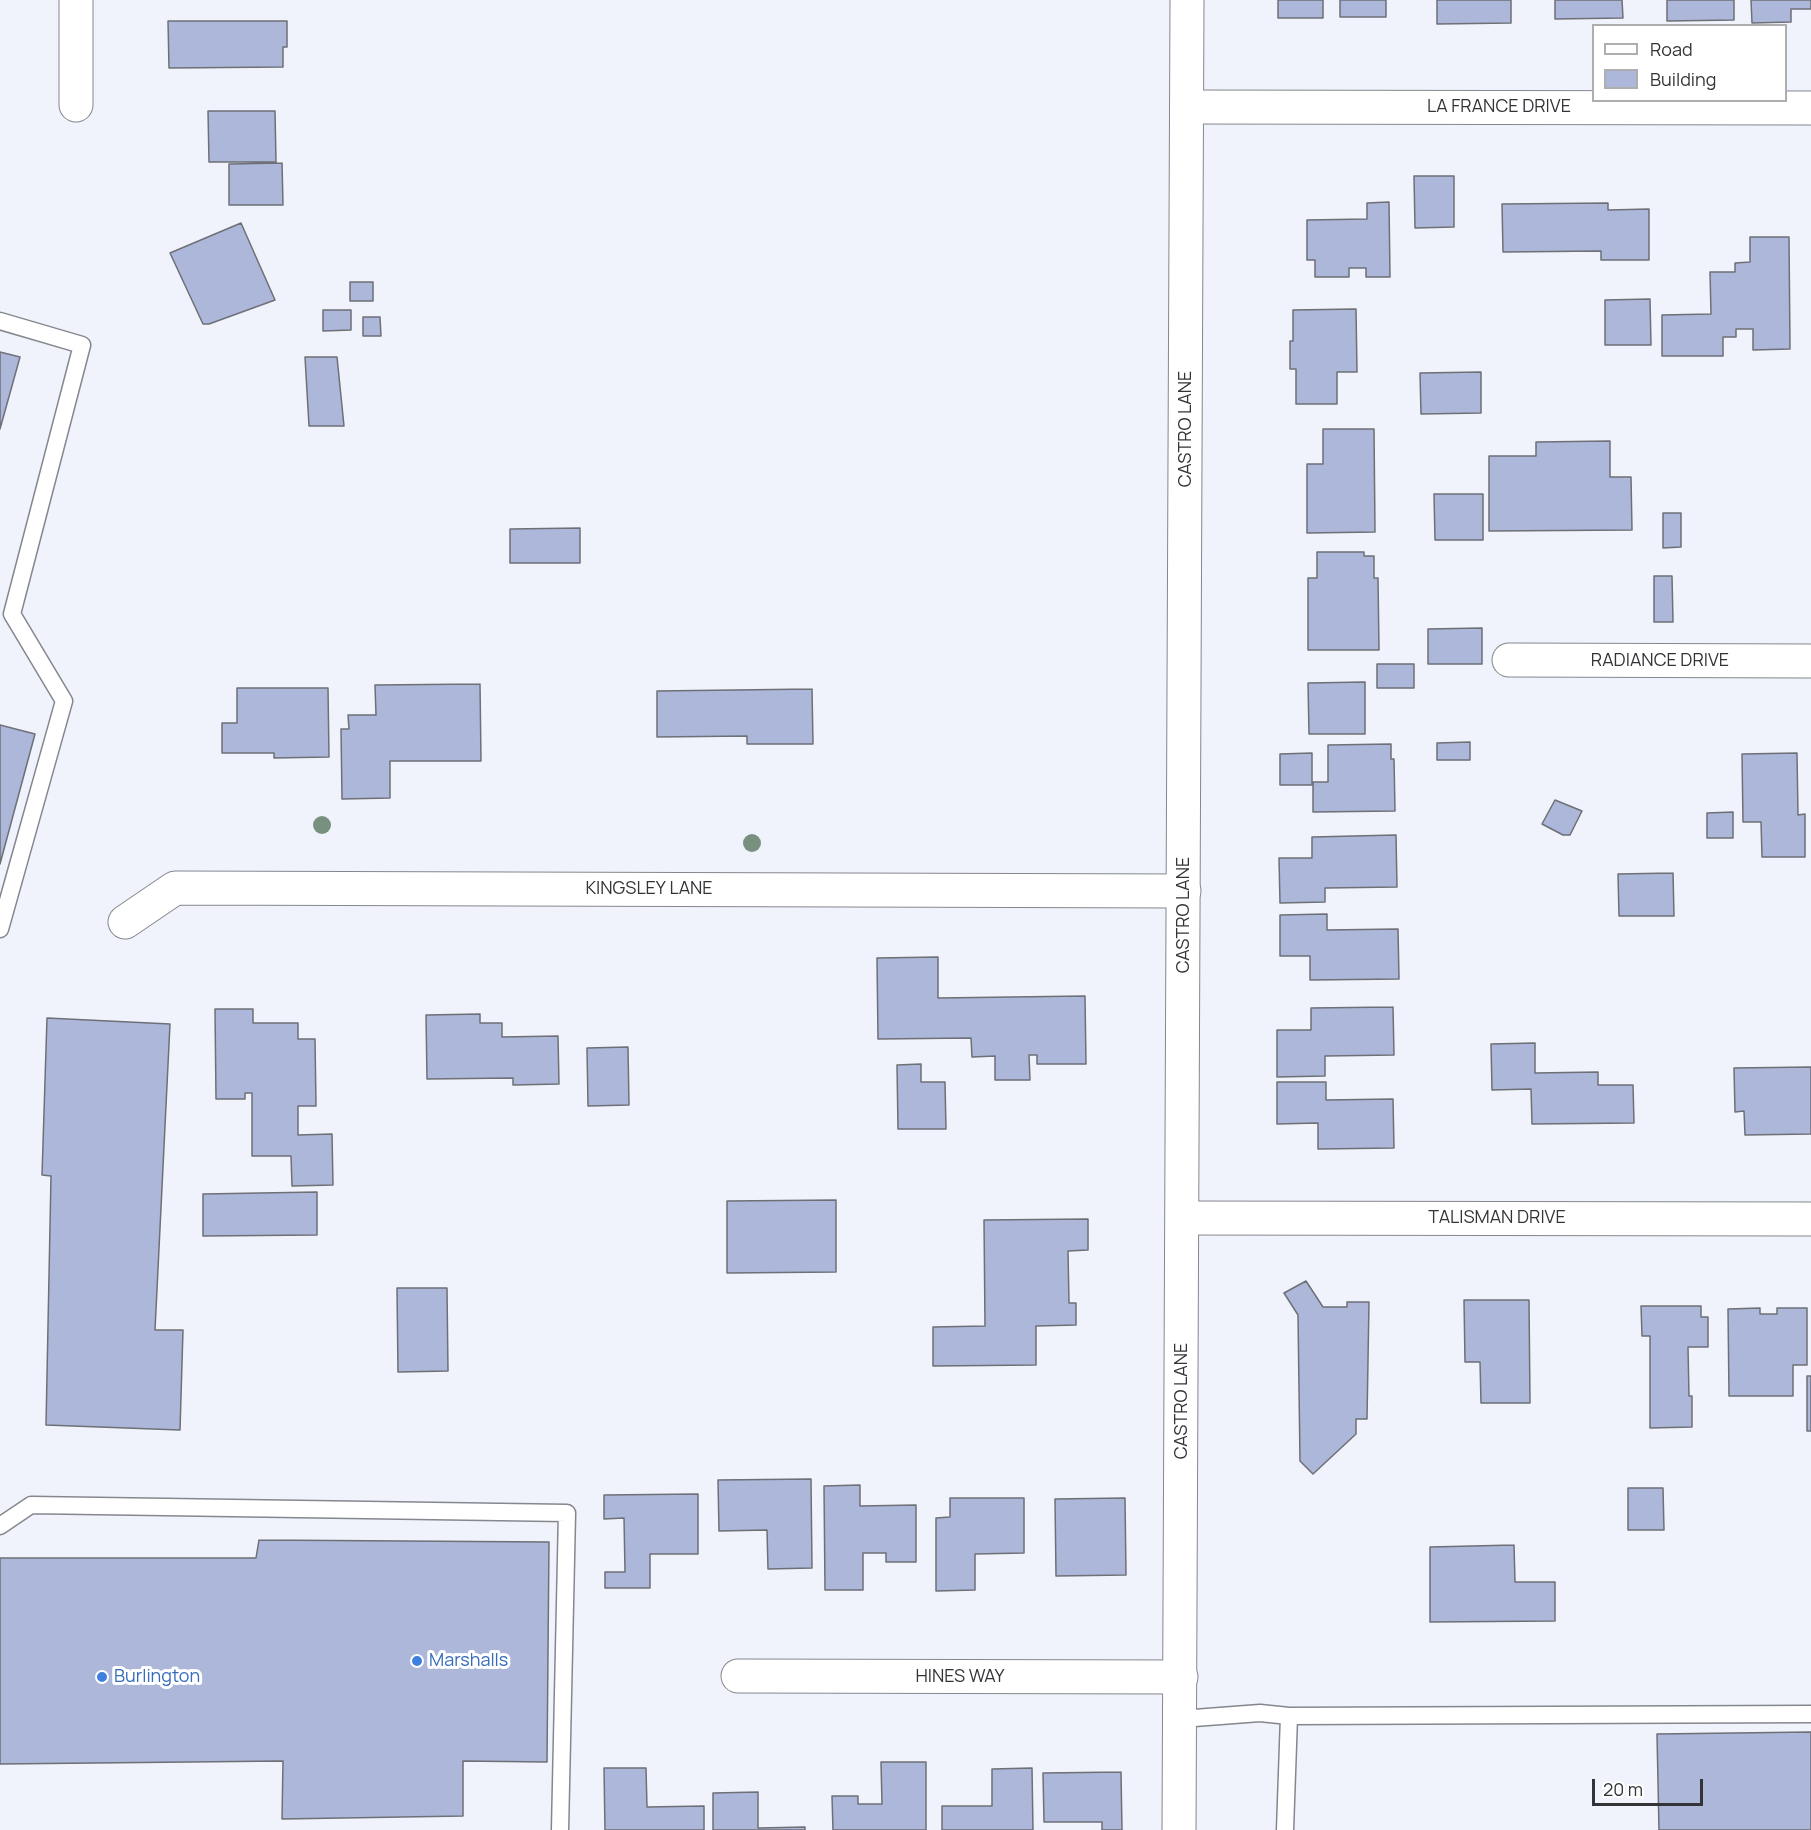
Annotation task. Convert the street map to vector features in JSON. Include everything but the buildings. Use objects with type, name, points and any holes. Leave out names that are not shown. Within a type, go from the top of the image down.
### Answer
[{"type":"street","points":[[76,0],[76,105]]},
{"type":"street","name":"CASTRO LANE","points":[[1179,1830],[1187,0]]},
{"type":"street","name":"LA FRANCE DRIVE","points":[[1187,106],[1811,108]]},
{"type":"street","name":"RADIANCE DRIVE","points":[[1509,660],[1811,661]]},
{"type":"street","name":"KINGSLEY LANE","points":[[126,922],[175,888],[1184,891]]},
{"type":"street","name":"TALISMAN DRIVE","points":[[1183,1218],[1811,1219]]},
{"type":"street","name":"HINES WAY","points":[[738,1676],[1181,1677]]},
{"type":"lane","points":[[0,321],[82,345],[12,614],[64,701],[0,929]]},
{"type":"lane","points":[[0,1526],[31,1505],[567,1514],[561,1830]]},
{"type":"lane","points":[[1181,1719],[1260,1713],[1289,1716],[1811,1714]]},
{"type":"lane","points":[[1285,1830],[1289,1716]]},
{"type":"place","name":"Marshalls","points":[[417,1661]]},
{"type":"place","name":"Burlington","points":[[102,1677]]}]
